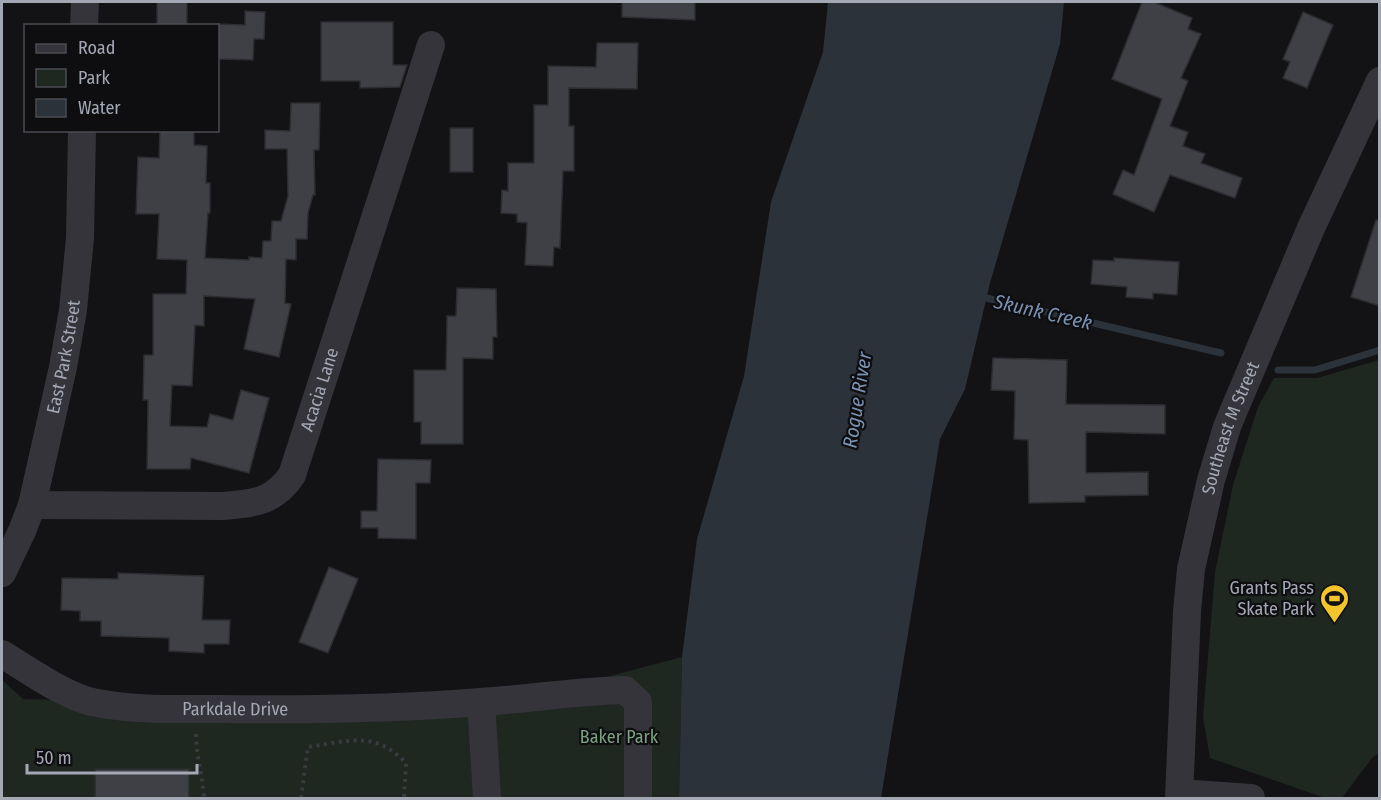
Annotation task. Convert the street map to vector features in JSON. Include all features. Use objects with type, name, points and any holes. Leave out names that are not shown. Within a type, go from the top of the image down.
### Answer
[{"type":"street","points":[[84,24],[85,2]]},
{"type":"street","name":"Acacia Lane","points":[[32,505],[222,506],[251,504],[268,498],[283,488],[292,475],[430,45]]},
{"type":"street","name":"Southeast M Street","points":[[1180,796],[1187,611],[1191,568],[1211,480],[1230,418],[1311,228],[1380,81]]},
{"type":"street","name":"East Park Street","points":[[2,573],[32,505],[63,367],[73,310],[81,238],[82,132]]},
{"type":"street","name":"Parkdale Drive","points":[[2,654],[61,689],[84,699],[110,705],[196,709],[307,710],[481,702],[586,691],[625,690],[638,702],[638,798]]},
{"type":"street","points":[[481,702],[487,798]]},
{"type":"street","points":[[1180,796],[1251,798]]},
{"type":"path","points":[[196,709],[196,753],[203,777],[204,798]]},
{"type":"path","points":[[301,798],[308,747],[367,739],[397,753],[406,763],[404,798]]},
{"type":"green space","name":"Grants Pass Skate Park","points":[[1379,360],[1379,753],[1372,758],[1342,798],[1325,798],[1210,758],[1203,717],[1215,572],[1233,485],[1258,407],[1274,378],[1317,378]]},
{"type":"green space","name":"Baker Park","points":[[682,657],[679,798],[2,798],[2,680],[23,699],[368,708],[527,698]]},
{"type":"water","name":"Rogue River","points":[[828,2],[1064,2],[1060,44],[990,283],[965,389],[940,439],[881,798],[679,798],[682,657],[697,539],[744,376],[771,202],[823,52]]},
{"type":"building","points":[[157,2],[187,2],[187,24],[157,24]]},
{"type":"building","points":[[622,2],[695,2],[695,20],[622,17]]},
{"type":"building","points":[[1142,2],[1154,2],[1192,18],[1188,29],[1201,34],[1181,78],[1188,81],[1170,126],[1188,132],[1183,146],[1205,154],[1201,163],[1242,178],[1235,198],[1170,175],[1154,212],[1113,194],[1123,170],[1134,175],[1162,99],[1112,79]]},
{"type":"building","points":[[245,11],[265,12],[264,39],[254,39],[253,60],[219,59],[219,24],[245,25]]},
{"type":"building","points":[[1303,12],[1333,25],[1307,88],[1283,78],[1290,62],[1283,59]]},
{"type":"building","points":[[321,22],[393,22],[393,65],[407,65],[400,87],[360,88],[360,81],[321,81]]},
{"type":"building","points":[[597,43],[638,43],[637,89],[569,88],[569,126],[574,126],[574,171],[563,171],[560,248],[554,247],[553,266],[525,265],[527,223],[517,222],[517,214],[501,213],[502,190],[508,191],[508,163],[534,163],[534,105],[548,105],[548,66],[596,67]]},
{"type":"building","points":[[291,103],[320,103],[319,150],[314,150],[315,195],[313,195],[308,213],[307,239],[296,239],[296,260],[286,259],[285,303],[291,304],[279,357],[244,349],[255,299],[204,296],[204,326],[195,325],[192,386],[172,385],[170,426],[207,427],[210,414],[233,420],[241,390],[269,398],[249,473],[191,458],[190,469],[147,469],[148,400],[143,400],[144,355],[153,355],[153,294],[186,294],[187,260],[157,259],[159,214],[136,214],[138,157],[159,158],[160,132],[194,132],[194,145],[207,146],[206,183],[210,183],[210,213],[208,213],[205,258],[249,260],[249,257],[262,258],[263,241],[271,241],[272,221],[281,221],[288,196],[287,149],[265,149],[265,130],[290,131]]},
{"type":"building","points":[[450,128],[473,128],[473,172],[450,172]]},
{"type":"building","points":[[1376,220],[1380,221],[1380,306],[1351,297]]},
{"type":"building","points":[[1114,258],[1179,262],[1177,295],[1153,293],[1153,299],[1126,297],[1127,287],[1091,284],[1093,260],[1114,261]]},
{"type":"building","points":[[457,288],[496,289],[497,337],[493,337],[493,359],[463,358],[463,444],[421,444],[421,422],[414,422],[414,370],[446,370],[447,316],[456,316]]},
{"type":"building","points":[[993,358],[1067,360],[1066,404],[1165,405],[1165,434],[1086,432],[1086,473],[1148,472],[1148,495],[1085,496],[1085,502],[1029,503],[1028,440],[1014,439],[1015,391],[991,390]]},
{"type":"building","points":[[378,459],[431,460],[430,483],[416,483],[416,539],[378,538],[378,528],[361,528],[361,511],[377,511]]},
{"type":"building","points":[[329,567],[358,579],[328,653],[299,642]]},
{"type":"building","points":[[118,573],[204,576],[202,620],[230,620],[229,644],[204,644],[204,653],[169,651],[169,638],[101,636],[101,621],[80,621],[80,611],[61,610],[62,578],[118,579]]},
{"type":"building","points":[[95,769],[189,769],[189,798],[95,798]]},
{"type":"waterway","name":"Skunk Creek","points":[[978,296],[1221,353]]},
{"type":"waterway","name":"Skunk Creek","points":[[1278,370],[1315,370],[1380,350]]},
{"type":"place","name":"Grants Pass Skate Park","points":[[1335,624]]}]
